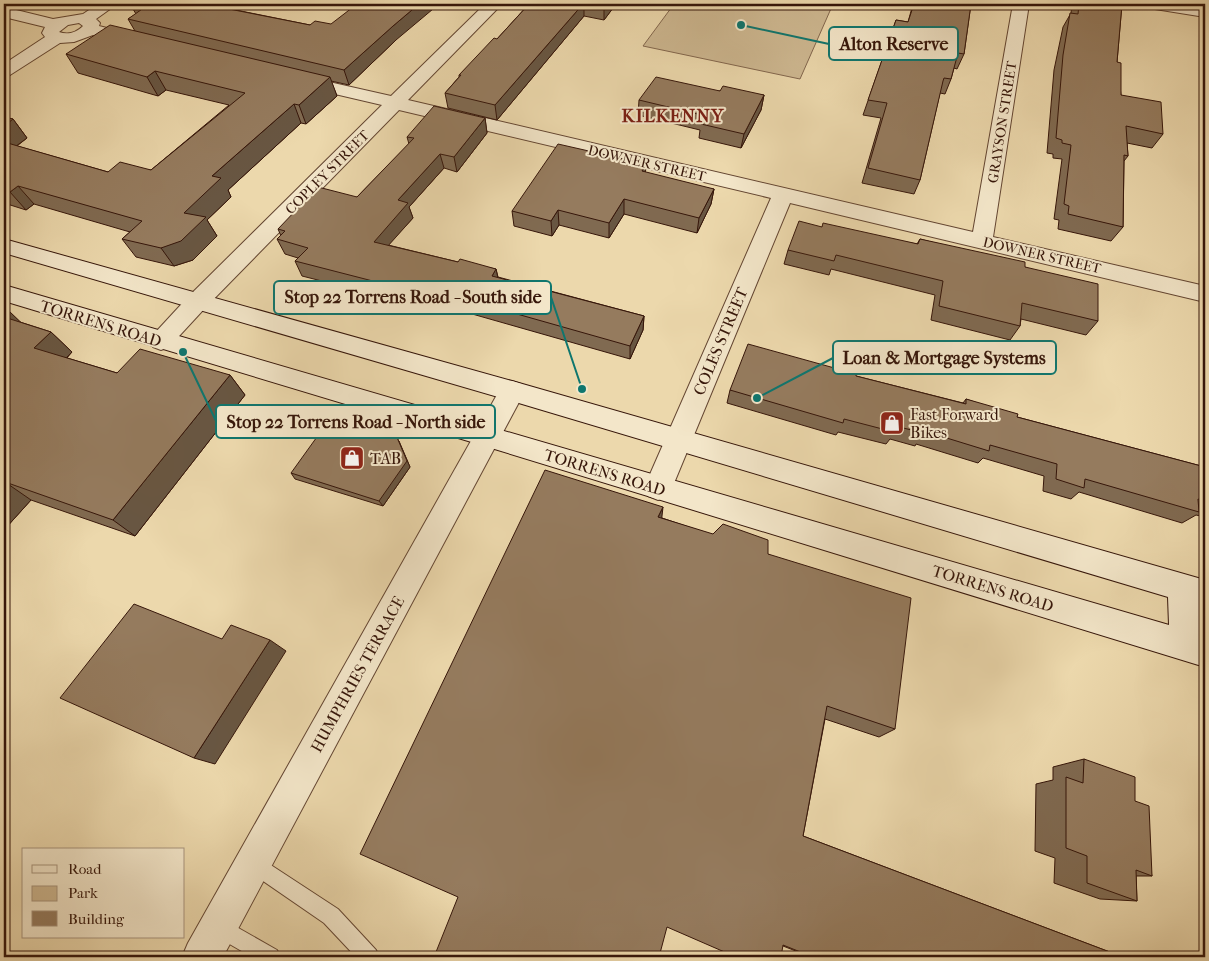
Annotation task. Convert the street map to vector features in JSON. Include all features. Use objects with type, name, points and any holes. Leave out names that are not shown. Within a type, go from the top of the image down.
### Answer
[{"type":"street","points":[[4,12],[75,37],[109,4]]},
{"type":"street","name":"COPLEY STREET","points":[[161,341],[197,302],[494,4]]},
{"type":"street","name":"GRAYSON STREET","points":[[982,241],[1022,4]]},
{"type":"street","points":[[1155,4],[1205,12]]},
{"type":"street","points":[[88,24],[156,45]]},
{"type":"street","points":[[4,71],[56,31]]},
{"type":"street","name":"DOWNER STREET","points":[[278,75],[1205,294]]},
{"type":"street","name":"COLES STREET","points":[[658,488],[784,194]]},
{"type":"street","points":[[4,246],[678,439],[1194,591],[1195,648]]},
{"type":"street","name":"TORRENS ROAD","points":[[4,293],[1195,648]]},
{"type":"street","name":"HUMPHRIES TERRACE","points":[[202,957],[512,391]]},
{"type":"lane","points":[[254,863],[331,916],[370,957]]},
{"type":"lane","points":[[218,927],[270,957]]},
{"type":"green space","points":[[674,4],[833,4],[800,79],[643,46]]},
{"type":"building","points":[[130,4],[204,4],[310,25],[315,21],[331,24],[357,4],[419,4],[344,70],[128,19],[145,7]]},
{"type":"building","points":[[529,4],[583,4],[495,105],[445,93],[461,75],[459,75],[494,38],[497,39]]},
{"type":"building","points":[[914,4],[971,4],[964,54],[958,53],[951,79],[944,78],[920,180],[868,168],[887,103],[868,100],[896,20],[908,22]]},
{"type":"building","points":[[1079,4],[1122,4],[1117,62],[1121,63],[1121,95],[1161,102],[1163,134],[1126,126],[1128,156],[1124,155],[1123,227],[1068,214],[1069,206],[1064,204],[1071,145],[1062,143],[1062,140],[1056,138],[1063,55],[1070,13],[1078,14]]},
{"type":"building","points":[[110,25],[330,77],[299,105],[294,104],[212,176],[221,178],[184,213],[206,217],[181,241],[161,248],[122,239],[142,221],[18,186],[10,192],[4,189],[4,142],[108,172],[120,162],[151,170],[245,93],[155,71],[147,77],[66,54]]},
{"type":"building","points":[[656,77],[720,91],[723,86],[764,95],[744,134],[701,124],[706,116],[639,100]]},
{"type":"building","points":[[434,106],[485,118],[454,157],[440,154],[398,200],[408,203],[374,242],[458,262],[460,259],[496,269],[492,276],[644,316],[630,346],[404,282],[400,288],[295,261],[308,248],[277,239],[285,231],[278,229],[318,187],[357,197],[414,138],[407,137]]},
{"type":"building","points":[[4,117],[13,119],[4,126]]},
{"type":"building","points":[[558,144],[646,164],[642,171],[714,189],[699,218],[624,199],[609,223],[558,210],[551,221],[512,211]]},
{"type":"building","points":[[799,221],[822,227],[823,223],[918,244],[920,239],[1025,262],[1025,267],[1098,284],[1098,321],[1022,303],[1020,326],[939,306],[943,281],[836,255],[834,261],[788,250]]},
{"type":"building","points":[[4,317],[51,332],[34,348],[117,373],[140,349],[230,375],[113,520],[4,483]]},
{"type":"building","points":[[748,344],[856,374],[856,376],[966,404],[966,399],[1018,414],[1017,417],[1205,467],[1205,501],[1198,499],[1199,512],[1085,479],[1084,488],[1056,479],[1057,464],[990,445],[989,451],[924,431],[924,433],[895,426],[894,432],[844,419],[843,423],[730,390]]},
{"type":"building","points":[[332,416],[396,435],[407,461],[379,501],[291,473]]},
{"type":"building","points":[[545,470],[663,507],[658,517],[713,534],[723,524],[768,540],[768,554],[911,598],[895,729],[827,706],[803,836],[1123,957],[813,957],[783,945],[781,957],[736,957],[667,927],[659,957],[434,957],[458,897],[360,854]]},
{"type":"building","points":[[134,604],[222,639],[231,625],[270,640],[194,758],[60,698]]},
{"type":"building","points":[[1084,759],[1135,777],[1135,801],[1149,806],[1152,876],[1136,870],[1137,901],[1087,883],[1087,856],[1066,848],[1066,777],[1083,783]]},
{"type":"place","name":"Alton Reserve","points":[[741,25]]},
{"type":"place","name":"Stop 22 Torrens Road - North side","points":[[183,352]]},
{"type":"place","name":"Stop 22 Torrens Road - South side","points":[[582,389]]},
{"type":"place","name":"Loan & Mortgage Systems","points":[[757,398]]},
{"type":"place","name":"Fast Forward Bikes","points":[[892,423]]},
{"type":"place","name":"TAB","points":[[352,458]]},
{"type":"district","name":"KILKENNY","points":[[673,116]]}]
